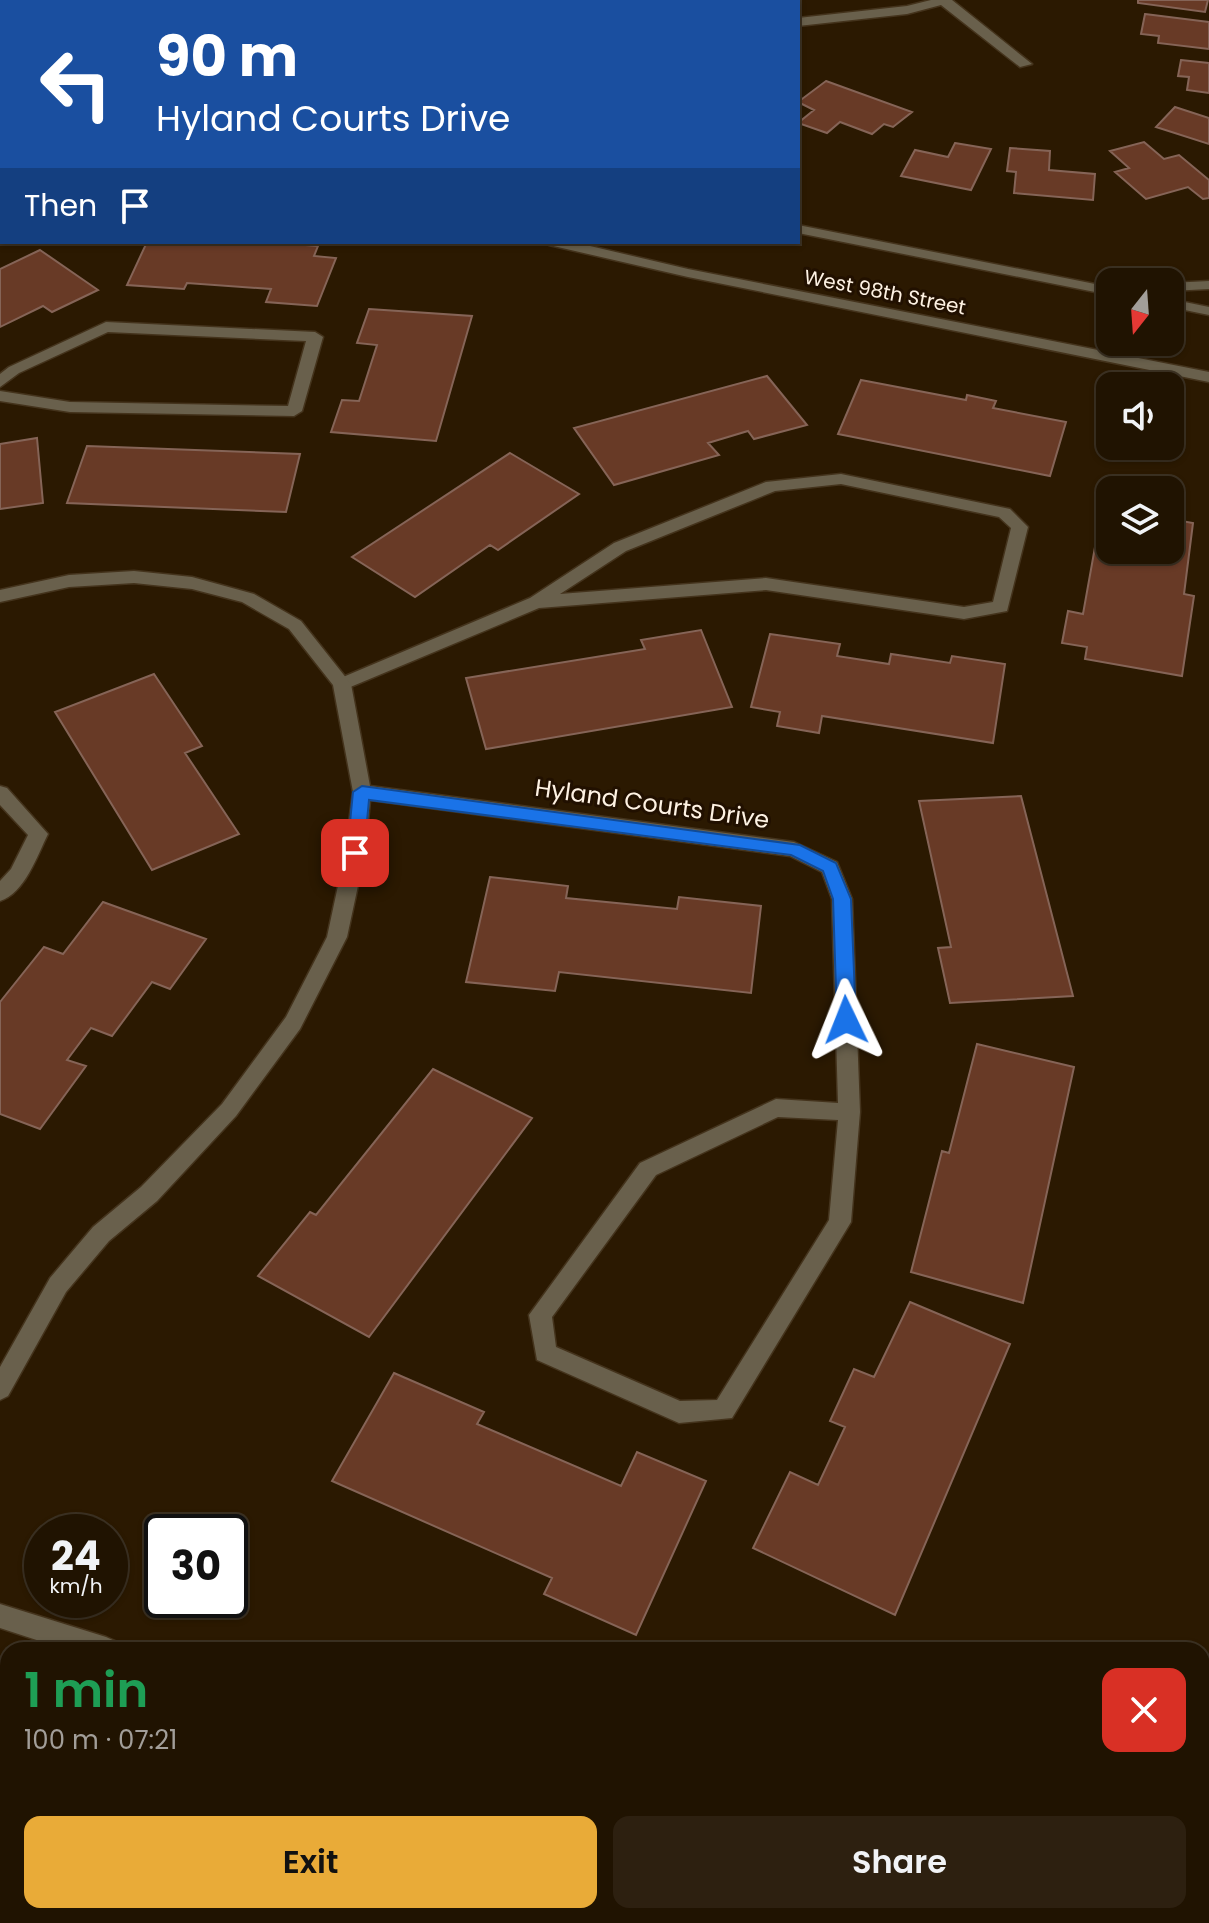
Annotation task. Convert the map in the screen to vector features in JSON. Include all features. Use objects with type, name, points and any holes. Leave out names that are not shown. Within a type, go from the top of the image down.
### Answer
[{"type":"street","points":[[800,22],[892,12],[945,0],[1025,64]]},
{"type":"street","name":"West 98th Street","points":[[800,229],[1096,288]]},
{"type":"street","name":"West 98th Street","points":[[563,244],[688,273],[1209,377]]},
{"type":"street","points":[[1184,286],[1209,285]]},
{"type":"street","points":[[1184,306],[1209,311]]},
{"type":"street","points":[[0,382],[14,370],[106,327],[315,337],[294,411],[70,407],[0,396]]},
{"type":"street","points":[[342,684],[536,602],[620,547],[772,486],[841,479],[1004,513],[1020,527],[1001,607],[964,613],[766,584],[536,602]]},
{"type":"street","points":[[0,596],[69,581],[134,577],[192,583],[248,598],[295,625],[342,684],[362,792],[355,853],[337,937],[293,1023],[229,1110],[149,1194],[101,1234],[58,1285],[0,1389]]},
{"type":"street","name":"Hyland Courts Drive","points":[[362,792],[794,849],[830,867],[842,899],[849,1112],[840,1222],[724,1410],[679,1412],[545,1353],[540,1315],[648,1169],[776,1108],[849,1112]]},
{"type":"street","points":[[0,793],[38,834],[19,873],[0,894]]},
{"type":"street","points":[[0,1616],[81,1642]]},
{"type":"building","points":[[1138,0],[1208,0],[1205,12],[1138,3]]},
{"type":"building","points":[[1145,14],[1209,22],[1209,49],[1158,43],[1159,36],[1141,34]]},
{"type":"building","points":[[1181,60],[1209,63],[1209,93],[1187,90],[1189,77],[1178,76]]},
{"type":"building","points":[[826,81],[912,112],[893,127],[884,124],[872,134],[840,122],[827,133],[800,124],[814,110],[800,100]]},
{"type":"building","points":[[1175,107],[1209,118],[1209,144],[1156,127]]},
{"type":"building","points":[[1144,142],[1164,159],[1179,155],[1209,180],[1209,198],[1203,199],[1188,187],[1146,199],[1115,172],[1129,168],[1110,151]]},
{"type":"building","points":[[955,143],[991,149],[971,190],[901,176],[915,150],[948,157]]},
{"type":"building","points":[[1010,148],[1050,151],[1049,170],[1095,174],[1093,200],[1014,193],[1016,172],[1007,171]]},
{"type":"building","points":[[146,244],[292,244],[318,246],[314,256],[336,258],[317,306],[266,302],[271,289],[187,283],[184,289],[127,285]]},
{"type":"building","points":[[40,250],[98,290],[52,312],[43,306],[0,327],[0,269]]},
{"type":"building","points":[[369,309],[472,316],[436,441],[331,432],[342,400],[359,401],[377,345],[357,343]]},
{"type":"building","points":[[767,376],[807,425],[754,439],[748,431],[708,443],[719,455],[614,485],[574,428]]},
{"type":"building","points":[[861,380],[966,400],[967,395],[996,401],[993,408],[1066,422],[1050,476],[838,434]]},
{"type":"building","points":[[37,438],[43,503],[0,509],[0,444]]},
{"type":"building","points":[[87,446],[300,454],[286,512],[67,503]]},
{"type":"building","points":[[510,453],[579,494],[498,550],[490,545],[415,597],[352,557]]},
{"type":"building","points":[[1184,521],[1193,523],[1184,594],[1194,596],[1182,676],[1085,659],[1087,647],[1062,643],[1068,611],[1083,614],[1096,541],[1096,564],[1184,564]]},
{"type":"building","points":[[701,630],[732,707],[486,749],[466,678],[645,649],[641,640]]},
{"type":"building","points":[[770,634],[840,644],[837,656],[889,664],[891,654],[950,663],[952,656],[1005,664],[993,743],[822,716],[819,733],[777,726],[780,712],[751,707]]},
{"type":"building","points":[[154,674],[202,746],[185,753],[239,834],[152,870],[55,712]]},
{"type":"building","points":[[1021,796],[1073,996],[950,1003],[938,948],[951,947],[919,801]]},
{"type":"building","points":[[490,877],[568,886],[566,898],[677,909],[679,897],[761,906],[751,993],[559,972],[555,991],[466,982]]},
{"type":"building","points":[[103,902],[206,939],[170,989],[152,982],[112,1036],[91,1028],[67,1060],[86,1066],[40,1129],[0,1114],[0,1002],[44,947],[63,954]]},
{"type":"building","points":[[977,1044],[1074,1067],[1023,1303],[911,1272],[942,1151],[949,1153]]},
{"type":"building","points":[[433,1069],[532,1118],[369,1337],[258,1276],[310,1212],[316,1215]]},
{"type":"building","points":[[910,1302],[1010,1344],[895,1615],[753,1548],[790,1472],[818,1485],[845,1427],[830,1421],[854,1369],[874,1377]]},
{"type":"building","points":[[394,1373],[484,1412],[477,1424],[621,1486],[637,1452],[706,1481],[636,1635],[544,1594],[552,1578],[332,1481]]},
{"type":"route","points":[[355,853],[362,792],[794,849],[830,867],[842,899],[846,1020]]}]
